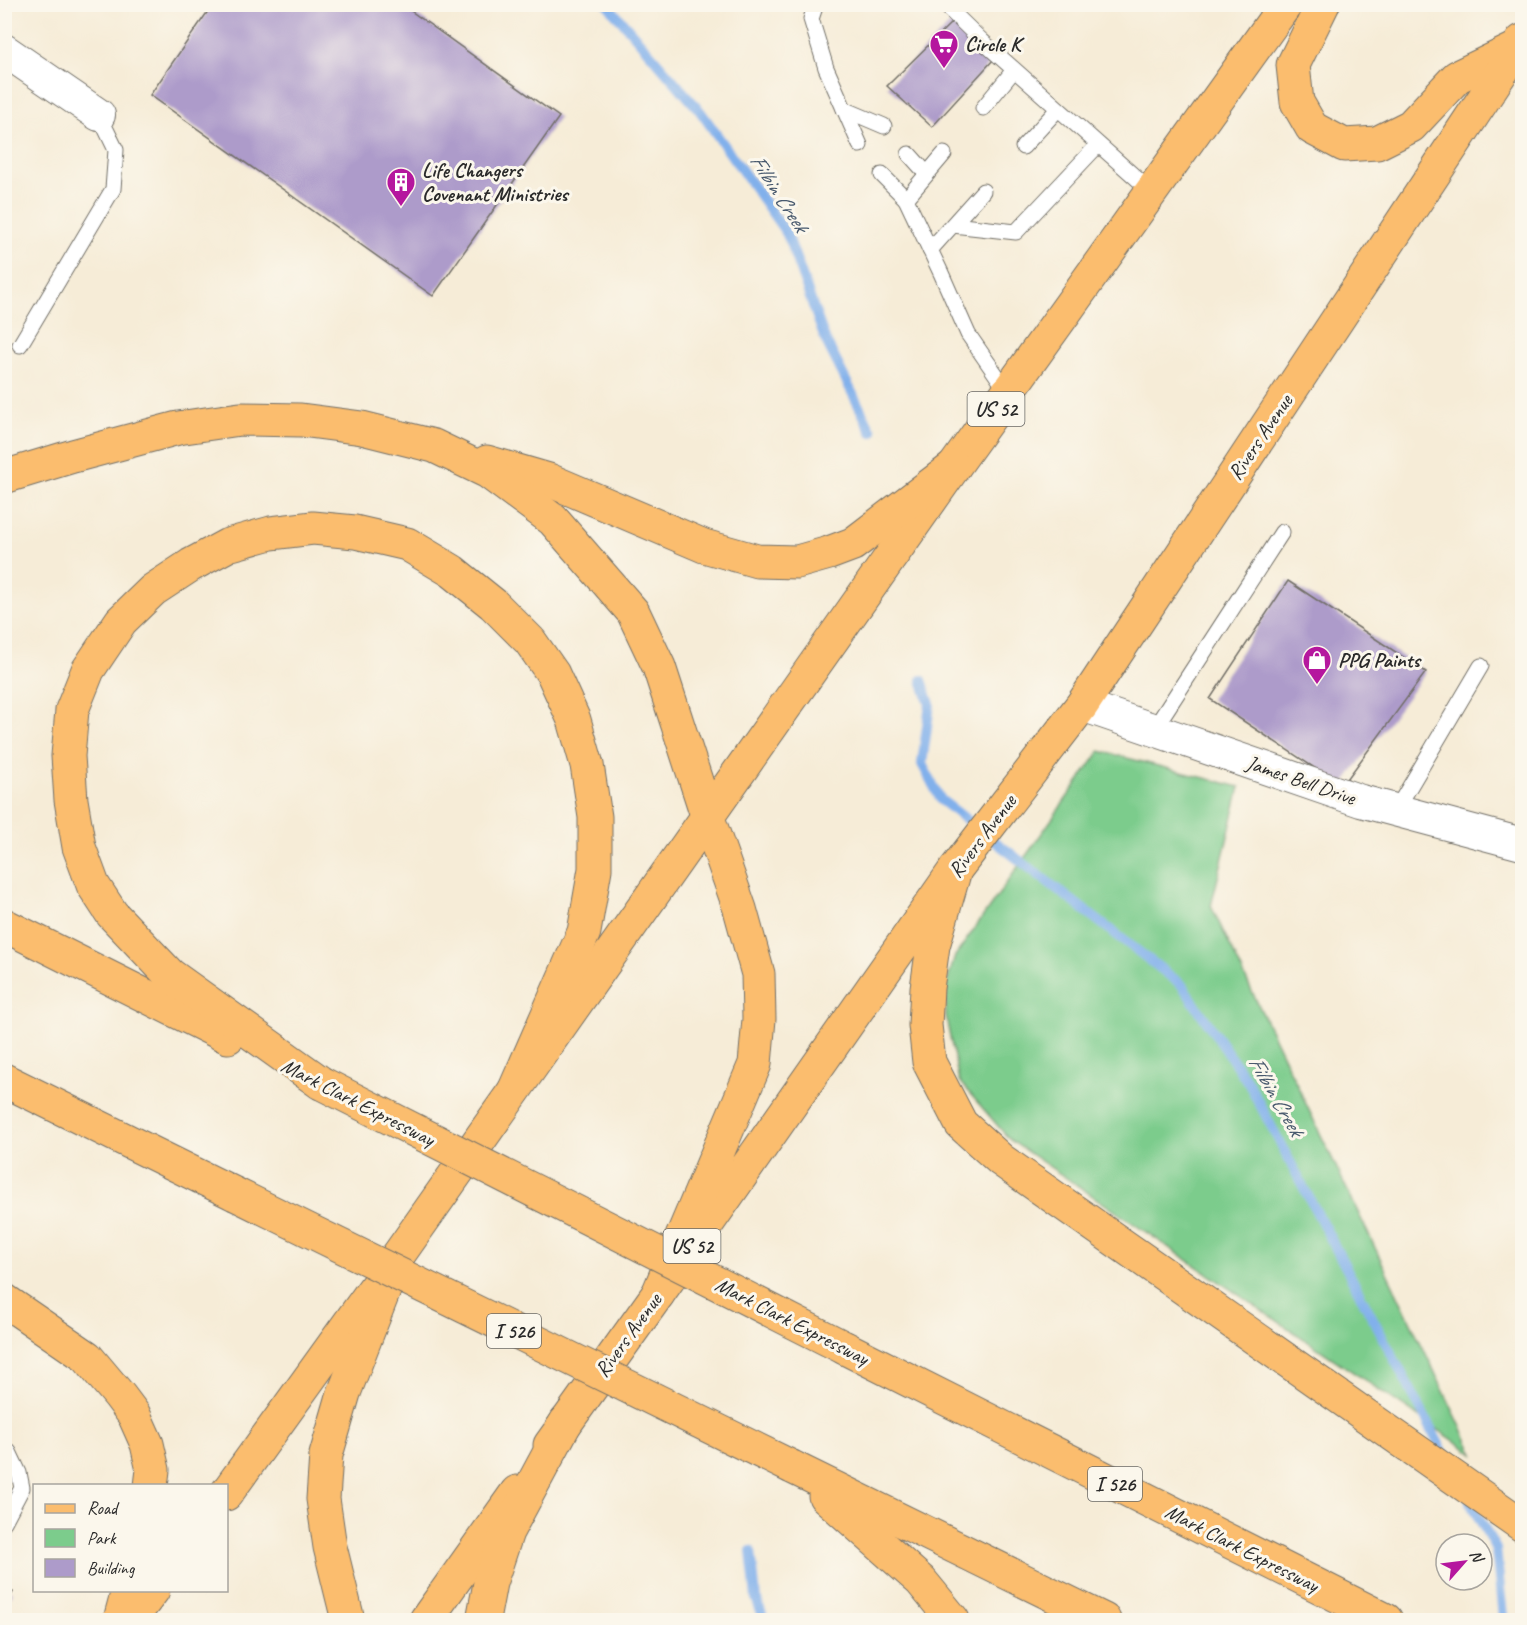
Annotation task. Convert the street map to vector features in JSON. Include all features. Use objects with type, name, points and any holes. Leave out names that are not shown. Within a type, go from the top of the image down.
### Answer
[{"type":"main road","name":"US 52","points":[[228,1491],[397,1257],[954,467],[1286,4]]},
{"type":"main road","points":[[1323,4],[1293,65],[1297,102],[1312,128],[1344,145],[1377,143],[1411,126],[1457,77],[1520,44]]},
{"type":"main road","name":"Rivers Avenue","points":[[426,1620],[955,870],[1082,705],[1520,44]]},
{"type":"main road","points":[[4,477],[73,456],[178,429],[240,418],[301,420],[362,428],[434,446],[549,480],[704,546],[757,561],[797,562],[829,554],[852,544],[954,467]]},
{"type":"main road","points":[[434,446],[488,472],[553,520],[633,612],[659,667],[740,909],[758,974],[759,1019],[754,1064],[658,1294]]},
{"type":"main road","points":[[321,1083],[170,975],[112,914],[93,885],[79,847],[71,800],[68,756],[72,710],[88,670],[121,621],[153,590],[191,565],[228,545],[270,533],[313,528],[355,532],[407,544],[452,571],[493,604],[530,641],[553,674],[574,720],[587,765],[595,818],[595,869],[584,932],[515,1089]]},
{"type":"main road","points":[[955,870],[933,946],[925,1025],[929,1062],[961,1124],[1001,1160],[1522,1525]]},
{"type":"main road","name":"Mark Clark Expressway","points":[[4,925],[1386,1620]]},
{"type":"main road","name":"I 526","points":[[4,1080],[1104,1620]]},
{"type":"main road","points":[[348,1620],[330,1547],[323,1499],[326,1455],[344,1394],[397,1257]]},
{"type":"main road","points":[[4,1300],[87,1357],[119,1395],[134,1414],[147,1444],[153,1470],[151,1484]]},
{"type":"main road","points":[[483,1620],[490,1583],[507,1532],[566,1422]]},
{"type":"main road","points":[[792,1467],[921,1581],[953,1620]]},
{"type":"main road","points":[[120,1620],[127,1592]]},
{"type":"main road","points":[[130,1620],[151,1592]]},
{"type":"street","points":[[4,50],[99,115]]},
{"type":"street","name":"James Bell Drive","points":[[1082,705],[1361,801],[1522,844]]},
{"type":"lane","points":[[816,4],[811,19],[826,68],[860,145]]},
{"type":"lane","points":[[944,4],[1014,70],[1152,192]]},
{"type":"lane","points":[[983,108],[1014,70]]},
{"type":"lane","points":[[1023,147],[1058,108]]},
{"type":"lane","points":[[844,109],[884,126]]},
{"type":"lane","points":[[20,345],[113,189],[116,150],[99,115]]},
{"type":"lane","points":[[953,225],[1016,231],[1098,145]]},
{"type":"lane","points":[[909,154],[927,174]]},
{"type":"lane","points":[[906,199],[944,154]]},
{"type":"lane","points":[[882,175],[906,199],[968,334],[1008,392]]},
{"type":"lane","points":[[930,250],[984,191]]},
{"type":"lane","points":[[1154,729],[1282,531]]},
{"type":"lane","points":[[1396,810],[1481,666]]},
{"type":"lane","points":[[4,1450],[9,1452],[19,1473],[22,1488],[4,1522]]},
{"type":"green space","points":[[1100,751],[1240,787],[1211,906],[1474,1454],[1010,1140],[959,1081],[946,1018],[946,986],[955,956]]},
{"type":"building","name":"Life Changers Covenant Ministries","points":[[213,4],[401,4],[559,117],[433,296],[150,95]]},
{"type":"building","name":"Circle K","points":[[954,20],[994,59],[932,127],[887,86]]},
{"type":"building","name":"PPG Paints","points":[[1288,581],[1426,672],[1342,786],[1210,699]]},
{"type":"building","points":[[4,1588],[13,1592],[4,1609]]},
{"type":"waterway","name":"Filbin Creek","points":[[607,4],[700,111],[787,234],[825,339],[872,432]]},
{"type":"waterway","name":"Filbin Creek","points":[[922,680],[930,704],[922,764],[941,800],[1182,985],[1249,1084],[1447,1459]]},
{"type":"waterway","name":"Filbin Creek","points":[[1470,1502],[1496,1549],[1503,1617],[1506,1620]]},
{"type":"waterway","points":[[751,1551],[756,1598],[764,1620]]},
{"type":"place","name":"Circle K","points":[[944,70]]},
{"type":"place","name":"Life Changers Covenant Ministries","points":[[401,208]]},
{"type":"place","name":"PPG Paints","points":[[1317,686]]}]
